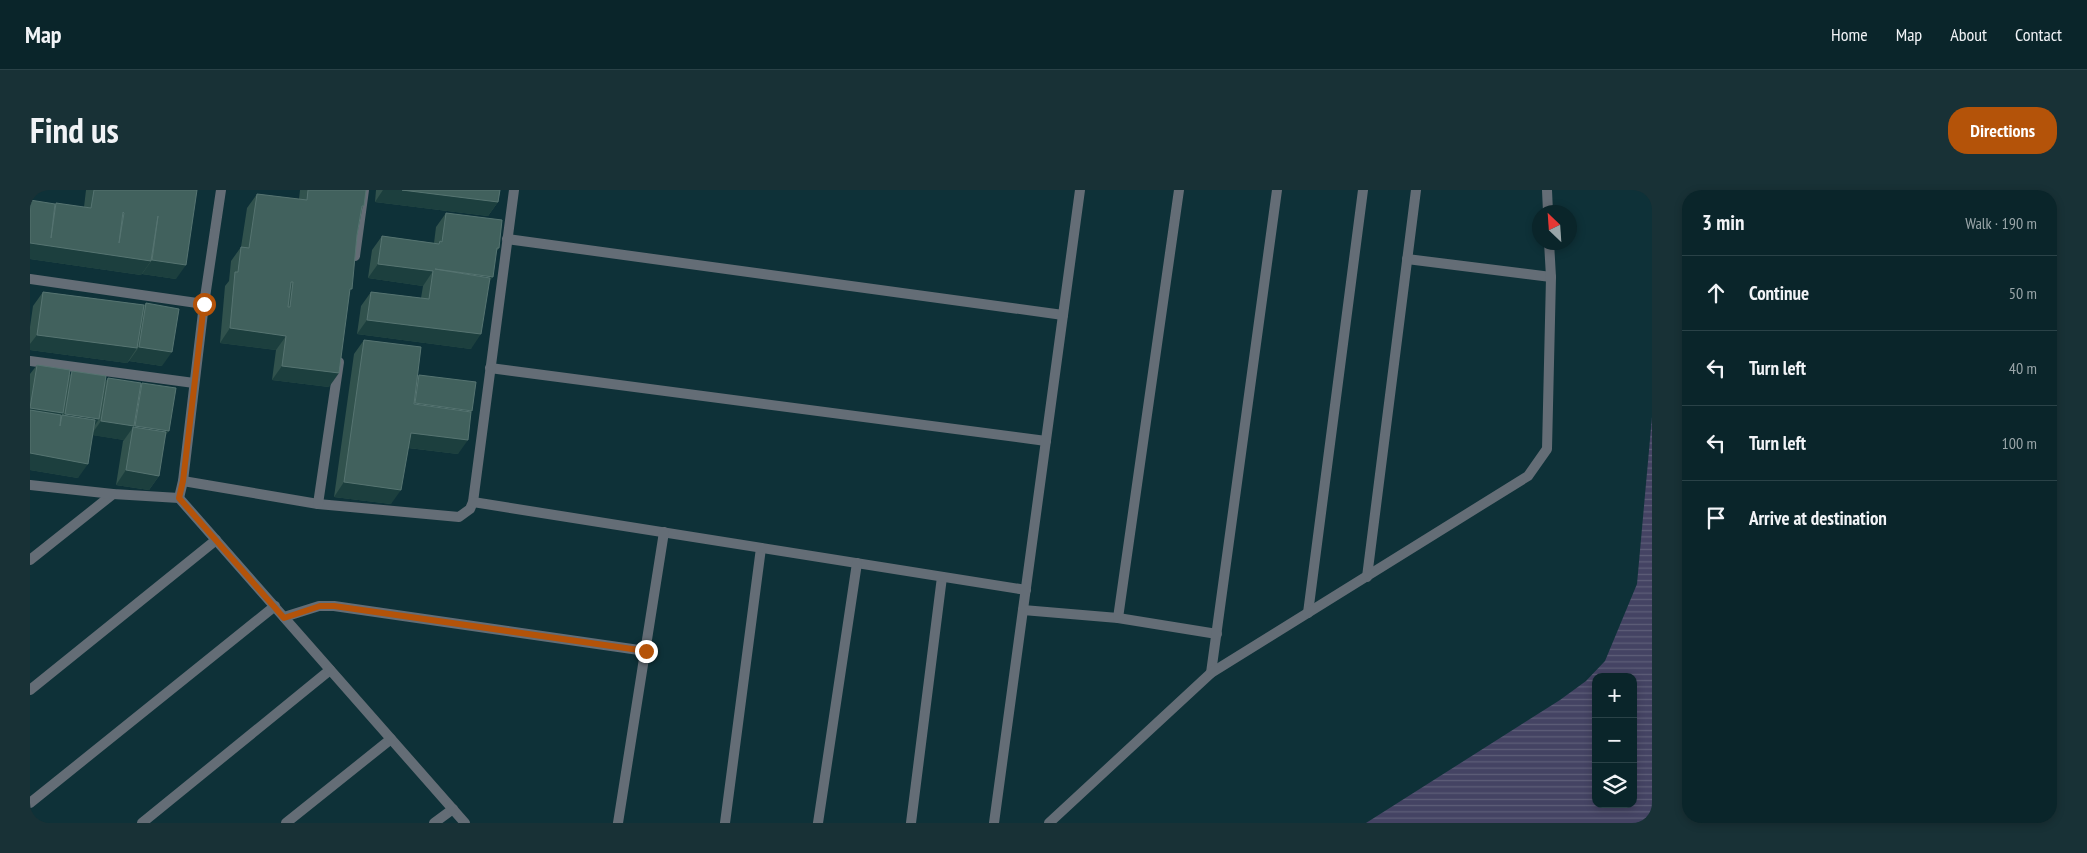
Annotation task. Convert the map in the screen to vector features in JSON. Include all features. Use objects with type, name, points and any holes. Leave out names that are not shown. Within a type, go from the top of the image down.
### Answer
[{"type":"street","points":[[179,498],[183,481],[204,304],[221,190]]},
{"type":"street","points":[[353,269],[364,190]]},
{"type":"street","points":[[183,481],[318,504],[459,517],[466,514],[473,502],[514,190]]},
{"type":"street","points":[[994,823],[1080,190]]},
{"type":"street","points":[[1118,618],[1179,190]]},
{"type":"street","points":[[1212,673],[1277,190]]},
{"type":"street","points":[[1308,613],[1363,190]]},
{"type":"street","points":[[1367,577],[1416,190]]},
{"type":"street","points":[[1547,190],[1548,205]]},
{"type":"street","points":[[507,239],[1063,315]]},
{"type":"street","points":[[1049,823],[1212,673],[1528,476],[1547,449],[1551,277],[1549,250]]},
{"type":"street","points":[[1407,258],[1551,277]]},
{"type":"street","points":[[30,279],[204,304]]},
{"type":"street","points":[[318,504],[341,347]]},
{"type":"street","points":[[30,361],[194,383]]},
{"type":"street","points":[[490,368],[1046,441]]},
{"type":"street","points":[[30,485],[113,494],[179,498],[465,823]]},
{"type":"street","points":[[30,560],[113,494]]},
{"type":"street","points":[[473,502],[1026,590]]},
{"type":"street","points":[[618,823],[664,532]]},
{"type":"street","points":[[30,690],[216,540]]},
{"type":"street","points":[[725,823],[762,548]]},
{"type":"street","points":[[818,823],[857,563]]},
{"type":"street","points":[[911,823],[942,576]]},
{"type":"street","points":[[30,803],[275,606]]},
{"type":"street","points":[[284,618],[320,606],[334,606],[646,651]]},
{"type":"street","points":[[1023,610],[1118,618],[1217,634]]},
{"type":"street","points":[[142,823],[330,670]]},
{"type":"street","points":[[286,823],[391,739]]},
{"type":"street","points":[[434,823],[453,809]]},
{"type":"water","points":[[1652,417],[1652,823],[1366,823],[1560,700],[1592,675],[1592,808],[1637,808],[1637,673],[1594,673],[1605,661],[1637,584]]},
{"type":"building","points":[[94,190],[197,190],[186,265],[152,260],[158,216],[151,261],[30,243],[30,200],[55,204],[51,238],[56,203],[91,208]],"holes":[[[123,212],[124,213],[119,243]]]},
{"type":"building","points":[[308,190],[366,190],[357,235],[352,289],[350,289],[339,373],[282,366],[286,336],[230,328],[235,272],[238,272],[241,247],[249,248],[257,194],[307,200]],"holes":[[[291,282],[293,282],[290,307],[288,307]]]},
{"type":"building","points":[[402,190],[500,190],[498,202]]},
{"type":"building","points":[[446,213],[502,220],[493,277],[435,269],[490,278],[481,334],[367,320],[371,292],[429,299],[433,271],[378,264],[382,236],[439,244],[440,241],[442,242]]},
{"type":"building","points":[[43,292],[144,305],[137,348],[37,335]]},
{"type":"building","points":[[146,303],[179,309],[172,352],[139,347]]},
{"type":"building","points":[[364,340],[421,347],[414,404],[471,412],[468,440],[411,433],[401,490],[344,482]]},
{"type":"building","points":[[37,365],[70,370],[63,413],[30,408]]},
{"type":"building","points":[[72,371],[106,376],[99,419],[65,414]]},
{"type":"building","points":[[419,375],[476,382],[472,411],[415,403]]},
{"type":"building","points":[[108,378],[141,383],[134,426],[101,421]]},
{"type":"building","points":[[142,383],[176,388],[169,431],[135,426]]},
{"type":"building","points":[[30,410],[61,415],[60,426],[62,415],[95,420],[88,464],[30,453]]},
{"type":"building","points":[[133,427],[166,432],[159,476],[126,470]]},
{"type":"route","points":[[204,304],[183,481],[179,498],[284,618],[320,606],[334,606],[646,651]]}]
